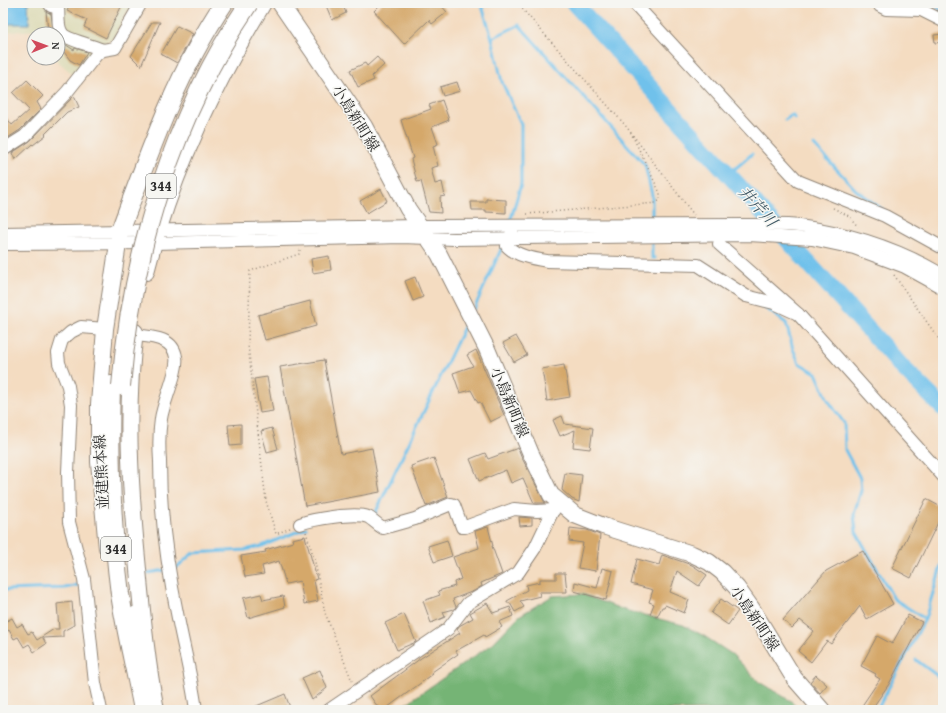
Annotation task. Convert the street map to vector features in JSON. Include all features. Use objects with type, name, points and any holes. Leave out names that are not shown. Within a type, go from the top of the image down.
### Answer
[{"type":"highway","points":[[119,237],[156,133],[175,90],[224,3]]},
{"type":"highway","name":"344","points":[[142,710],[120,595],[109,471],[125,284],[131,253],[148,194],[185,100],[238,3]]},
{"type":"highway","name":"344","points":[[146,659],[133,598],[120,510],[119,432],[116,386],[125,343],[134,286],[150,223],[168,164],[210,68],[249,3]]},
{"type":"highway","points":[[155,237],[174,177],[198,121],[234,48],[262,3]]},
{"type":"main road","name":"小島新町線","points":[[280,3],[364,126],[408,209],[439,254],[475,323],[544,482],[556,506],[603,526],[692,554],[709,562],[722,572],[737,588],[752,609],[794,678],[822,710]]},
{"type":"main road","name":"並建熊本線","points":[[119,237],[105,329],[99,404],[99,462],[104,520],[116,614],[142,710]]},
{"type":"main road","name":"並建熊本線","points":[[155,237],[143,282],[135,335],[131,392],[130,450],[133,518],[146,659],[156,710]]},
{"type":"street","points":[[49,3],[51,6],[58,8],[60,28],[62,33],[67,38],[84,42],[103,50]]},
{"type":"street","points":[[3,150],[25,136],[67,92],[96,54],[103,50],[115,48],[141,3]]},
{"type":"street","points":[[634,3],[798,181],[885,216],[943,248]]},
{"type":"street","points":[[879,3],[880,6],[886,9],[921,10],[943,21]]},
{"type":"street","points":[[514,226],[507,246],[534,258],[547,261],[698,265],[746,296],[774,303],[798,314]]},
{"type":"street","points":[[3,244],[80,238],[424,232],[514,226],[798,226],[848,235],[907,256],[943,275]]},
{"type":"street","points":[[155,237],[303,241],[402,238],[424,232],[510,238],[711,235],[812,239],[854,248],[905,267],[943,288]]},
{"type":"street","points":[[3,233],[80,238]]},
{"type":"street","points":[[719,244],[798,314],[943,476]]},
{"type":"street","points":[[101,710],[95,683],[84,579],[69,522],[68,472],[71,405],[68,386],[59,363],[58,353],[62,340],[71,332],[81,327],[105,329]]},
{"type":"street","points":[[135,335],[156,337],[165,340],[172,347],[176,357],[177,367],[165,398],[160,419],[162,517],[168,564],[178,620],[187,653],[196,710]]},
{"type":"street","points":[[300,524],[319,518],[367,516],[383,528],[415,519],[451,504],[454,505],[462,527],[465,527],[514,509],[537,511],[556,506]]},
{"type":"street","points":[[328,710],[448,629],[468,603],[518,573],[535,548],[556,506]]},
{"type":"path","points":[[517,3],[630,132],[702,225]]},
{"type":"path","points":[[514,226],[515,219],[519,216],[536,212],[646,204],[656,203],[660,200],[660,193],[630,132]]},
{"type":"path","points":[[303,241],[299,254],[250,271],[248,345],[266,501],[276,534],[300,524],[309,540],[325,613],[356,690]]},
{"type":"shaded area","points":[[3,3],[132,3],[112,40],[100,44],[76,77],[63,66],[66,66],[66,26],[26,26],[26,31],[3,32]]},
{"type":"green space","points":[[582,594],[624,610],[683,625],[704,636],[733,655],[759,682],[791,701],[800,710],[397,710],[492,644],[519,616],[552,596]]},
{"type":"water","points":[[7,3],[28,3],[29,24],[7,24]]},
{"type":"building","points":[[71,3],[123,3],[106,38],[84,27],[87,20],[67,11]]},
{"type":"building","points":[[325,3],[342,3],[346,13],[332,20]]},
{"type":"building","points":[[382,3],[439,3],[447,12],[432,24],[429,20],[404,44],[374,11]]},
{"type":"building","points":[[46,11],[51,14],[53,26],[48,26]]},
{"type":"building","points":[[152,22],[160,22],[141,66],[131,56]]},
{"type":"building","points":[[177,26],[193,34],[177,63],[161,54]]},
{"type":"building","points":[[943,34],[943,42],[935,43],[934,35]]},
{"type":"building","points":[[66,45],[74,50],[75,48],[87,52],[79,65],[70,60],[66,55]]},
{"type":"building","points":[[377,57],[384,65],[372,76],[374,80],[358,87],[350,70],[365,63],[367,66]]},
{"type":"building","points":[[27,80],[43,96],[37,102],[41,109],[20,130],[3,141],[3,113],[12,125],[29,110],[13,93]]},
{"type":"building","points":[[457,82],[460,91],[443,96],[440,87]]},
{"type":"building","points":[[74,96],[79,107],[67,112],[45,134],[46,135],[33,145],[32,144],[15,160],[12,153],[30,141]]},
{"type":"building","points":[[442,100],[449,120],[432,127],[438,144],[433,146],[438,166],[431,168],[435,184],[442,182],[445,196],[440,197],[441,213],[429,212],[421,181],[417,182],[411,159],[413,158],[401,120],[431,109],[429,105]]},
{"type":"building","points":[[381,189],[387,201],[367,213],[360,201]]},
{"type":"building","points":[[486,199],[506,200],[506,213],[486,212],[486,210],[472,210],[471,202],[486,202]]},
{"type":"building","points":[[329,256],[331,270],[313,273],[311,259]]},
{"type":"building","points":[[415,277],[423,297],[413,301],[405,281]]},
{"type":"building","points":[[310,301],[316,326],[265,340],[258,315]]},
{"type":"building","points":[[516,336],[527,355],[514,362],[503,343]]},
{"type":"building","points":[[476,350],[504,415],[490,422],[480,402],[478,403],[471,390],[460,393],[453,373],[473,366],[467,355]]},
{"type":"building","points":[[324,360],[341,454],[372,448],[380,492],[305,506],[280,367]]},
{"type":"building","points":[[564,365],[570,397],[547,401],[542,369]]},
{"type":"building","points":[[267,377],[273,411],[260,413],[254,379]]},
{"type":"building","points":[[562,416],[565,424],[593,428],[590,449],[573,447],[575,430],[560,436],[553,420]]},
{"type":"building","points":[[241,424],[241,445],[230,446],[228,425]]},
{"type":"building","points":[[272,428],[278,449],[267,452],[261,431]]},
{"type":"building","points":[[518,448],[545,503],[534,503],[523,478],[511,483],[506,470],[479,481],[470,459],[485,453],[488,459]]},
{"type":"building","points":[[434,458],[448,497],[426,506],[411,466]]},
{"type":"building","points":[[565,473],[582,475],[579,502],[572,499],[562,490]]},
{"type":"building","points":[[926,499],[943,508],[943,512],[911,578],[892,568]]},
{"type":"building","points":[[519,517],[532,518],[532,525],[520,526]]},
{"type":"building","points":[[488,527],[492,546],[502,574],[481,583],[482,586],[474,591],[453,599],[456,607],[443,612],[445,617],[431,623],[423,601],[440,595],[438,591],[455,586],[454,582],[461,579],[453,557],[479,548],[475,531]]},
{"type":"building","points":[[570,528],[587,530],[600,535],[596,571],[578,568],[583,543],[569,541]]},
{"type":"building","points":[[305,536],[317,579],[314,580],[318,601],[304,604],[300,581],[286,584],[279,561],[262,566],[264,574],[245,577],[241,556],[266,552],[265,550],[293,542],[292,539]]},
{"type":"building","points":[[447,540],[452,556],[434,562],[428,546]]},
{"type":"building","points":[[863,551],[893,604],[867,619],[860,606],[831,644],[827,641],[811,662],[798,651],[814,631],[800,620],[792,628],[783,620],[826,571]]},
{"type":"building","points":[[662,555],[692,565],[707,575],[699,586],[677,571],[670,592],[689,600],[684,613],[665,605],[662,607],[657,617],[650,614],[654,604],[649,602],[653,590],[631,584],[637,559],[659,565]]},
{"type":"building","points":[[602,568],[613,571],[606,600],[574,591],[575,582],[597,588]]},
{"type":"building","points":[[556,573],[565,573],[567,592],[539,592],[540,596],[520,601],[524,607],[515,612],[510,603],[507,603],[507,601],[527,590],[526,585],[540,582],[540,579],[556,579]]},
{"type":"building","points":[[261,594],[263,600],[283,596],[285,607],[248,618],[243,598]]},
{"type":"building","points":[[721,599],[738,611],[728,625],[711,613]]},
{"type":"building","points":[[72,602],[74,625],[63,631],[63,637],[43,638],[46,644],[34,652],[29,644],[24,647],[18,637],[14,639],[9,630],[3,634],[3,623],[12,618],[17,627],[22,624],[28,634],[32,632],[37,640],[54,629],[59,629],[57,604]]},
{"type":"building","points":[[487,603],[493,613],[510,607],[513,616],[499,622],[502,627],[485,637],[484,635],[456,651],[458,654],[432,672],[433,674],[384,710],[380,710],[370,696],[421,658],[460,633],[457,629],[459,626],[473,618],[470,613]]},
{"type":"building","points":[[404,614],[416,642],[397,650],[385,623]]},
{"type":"building","points":[[908,615],[922,622],[889,684],[871,710],[859,710],[880,679],[875,676],[876,674],[861,666],[877,636],[892,644]]},
{"type":"building","points":[[320,670],[327,688],[312,700],[302,678]]},
{"type":"building","points":[[816,675],[827,685],[820,693],[810,682]]},
{"type":"building","points":[[285,694],[291,710],[247,710]]},
{"type":"waterway","points":[[481,3],[492,38],[502,82],[521,124],[521,184],[510,222]]},
{"type":"waterway","name":"井芹川","points":[[574,3],[902,367],[943,408]]},
{"type":"waterway","points":[[936,3],[935,5],[943,12]]},
{"type":"waterway","points":[[492,38],[519,25],[645,165],[652,195],[652,223]]},
{"type":"waterway","points":[[785,120],[792,115],[795,119]]},
{"type":"waterway","points":[[814,145],[856,190],[883,210]]},
{"type":"waterway","points":[[729,174],[752,154]]},
{"type":"waterway","points":[[652,238],[652,258],[655,258]]},
{"type":"waterway","points":[[474,309],[503,245]]},
{"type":"waterway","points":[[761,305],[786,323],[793,349],[799,363],[816,373],[828,400],[844,423],[845,450],[860,478],[861,491],[854,514],[856,532],[894,599],[925,619],[877,710]]},
{"type":"waterway","points":[[373,518],[467,321]]},
{"type":"waterway","points":[[171,569],[176,568],[193,553],[245,550],[262,546],[306,528]]},
{"type":"waterway","points":[[925,619],[943,560]]},
{"type":"waterway","points":[[148,573],[166,570]]},
{"type":"waterway","points":[[3,590],[65,588],[78,585]]},
{"type":"waterway","points":[[916,660],[943,680]]}]
